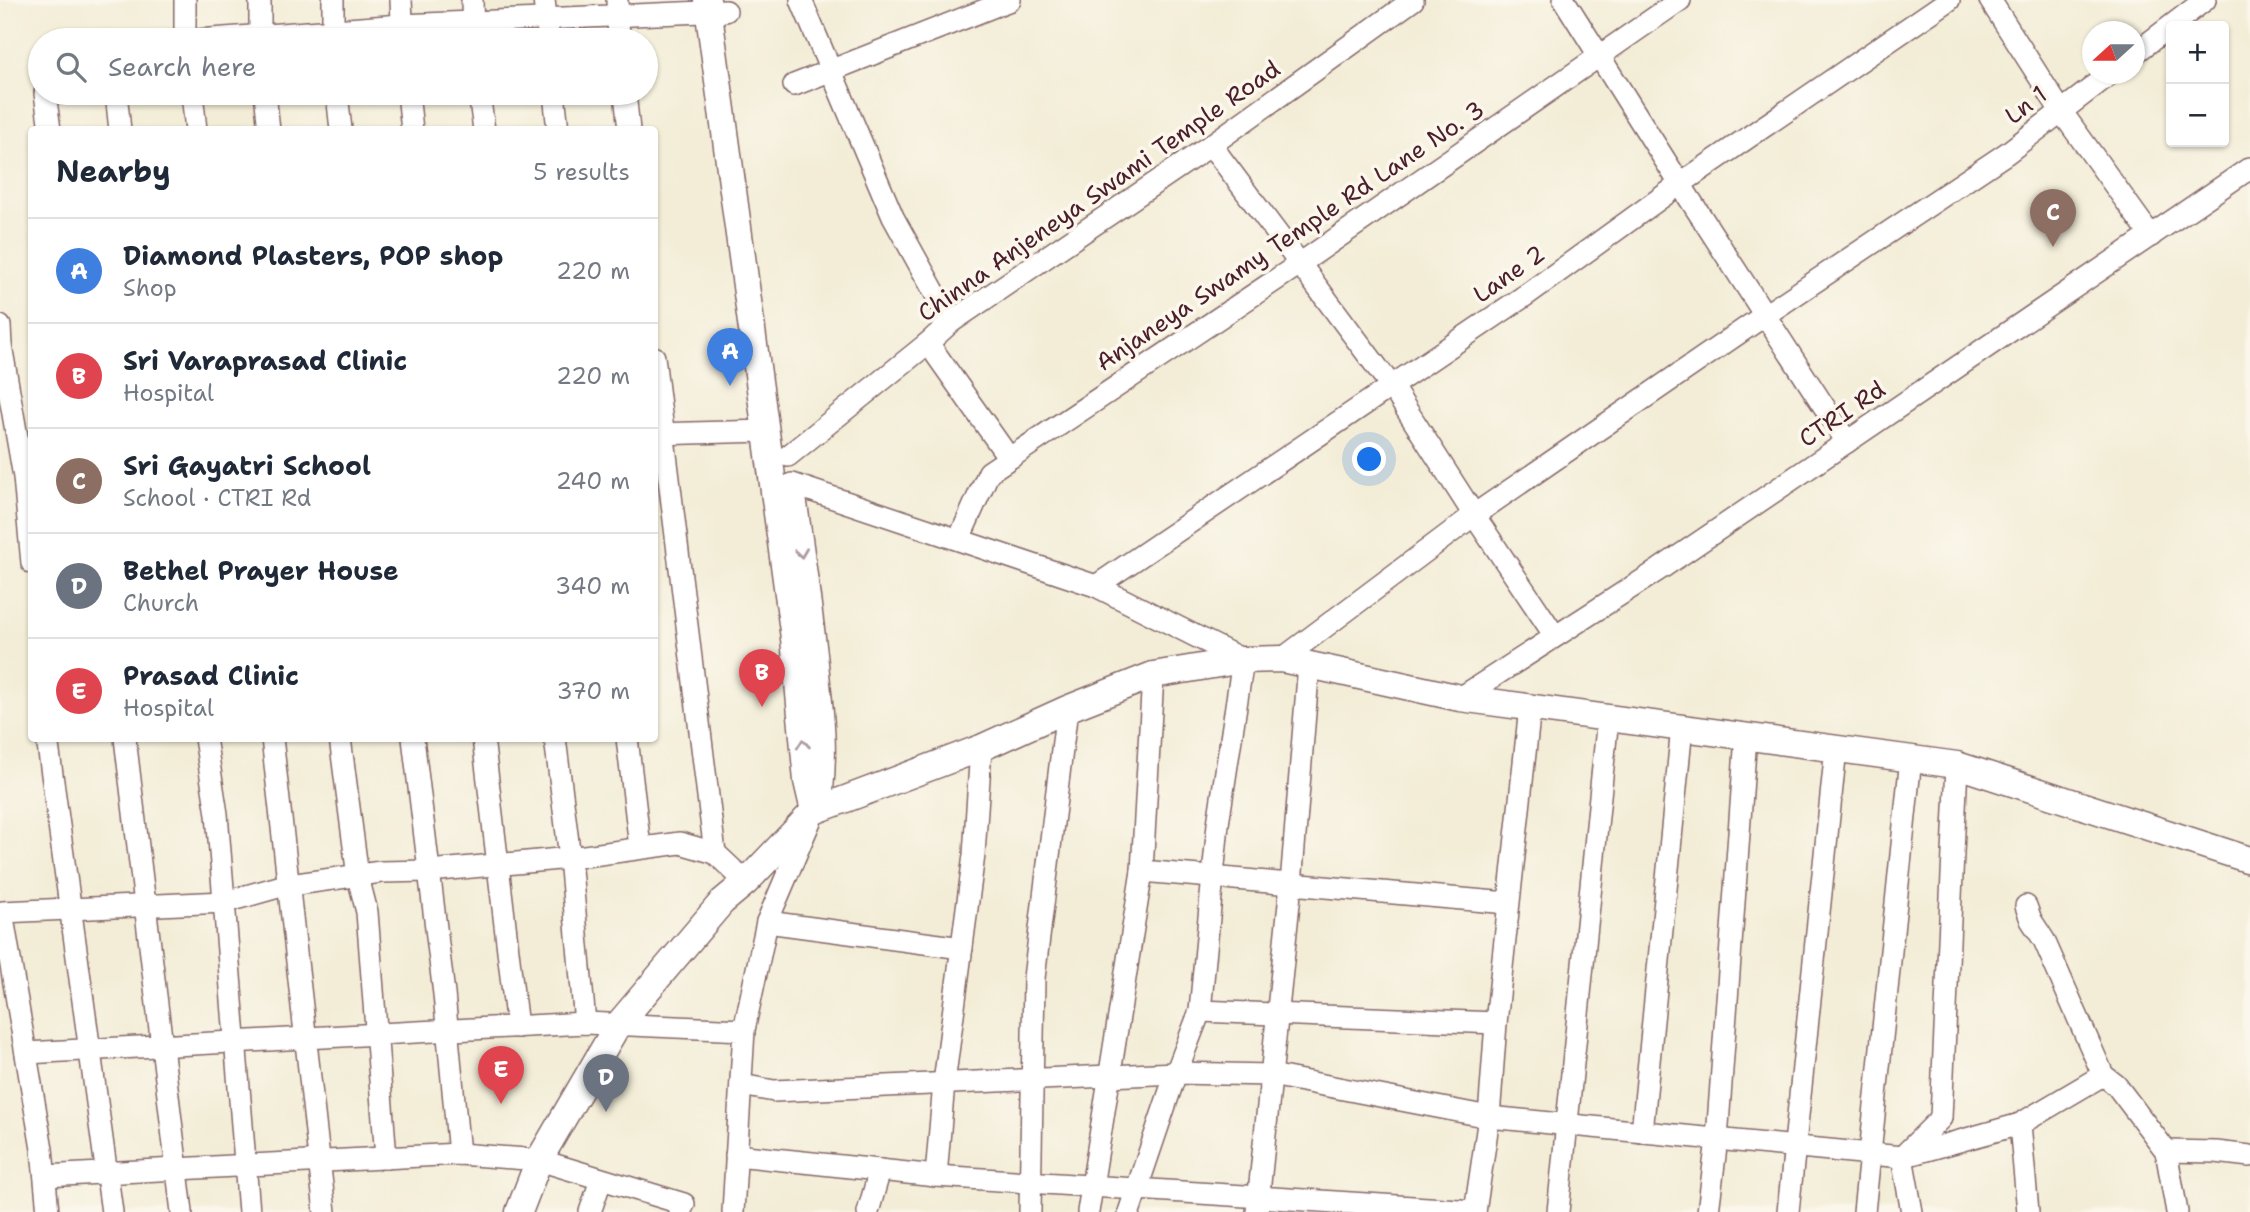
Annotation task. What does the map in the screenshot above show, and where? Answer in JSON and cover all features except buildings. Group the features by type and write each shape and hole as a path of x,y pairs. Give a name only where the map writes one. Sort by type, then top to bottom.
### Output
{"street":[{"path":"185,0 185,28"},
{"path":"260,0 260,28"},
{"path":"332,0 333,28"},
{"path":"401,0 402,28"},
{"path":"472,0 472,28"},
{"path":"801,0 893,218 951,322"},
{"path":"794,85 1010,0"},
{"name":"Chinna Anjeneya Swami Temple Road","path":"788,456 951,322 1211,145 1413,0"},
{"path":"1564,0 1847,442"},
{"name":"Anjaneya Swamy Temple Rd Lane No. 3","path":"959,539 989,472 1301,264 1680,0"},
{"name":"Lane 2","path":"1096,586 1529,293 1680,184 1949,0"},
{"path":"1990,0 2061,111 2151,236"},
{"path":"2145,46 2206,0"},
{"path":"497,28 616,8 716,5"},
{"path":"716,5 766,430 794,638 807,781 814,811"},
{"path":"716,5 792,484 814,649 823,760 820,791 814,811 767,922 744,1030 733,1212"},
{"path":"616,8 618,28"},
{"name":"Ln 1","path":"1282,659 1474,515 2007,153 2097,84"},
{"path":"47,105 49,126"},
{"path":"117,105 120,126"},
{"path":"193,105 196,126"},
{"path":"266,105 269,126"},
{"path":"339,105 341,126"},
{"path":"409,105 412,126"},
{"path":"481,105 483,126"},
{"path":"555,105 558,126"},
{"path":"626,105 629,126"},
{"path":"1211,145 1392,387 1555,636"},
{"name":"CTRI Rd","path":"1460,698 1660,569 2250,168"},
{"path":"0,326 28,477"},
{"path":"928,343 1009,458"},
{"path":"715,853 659,434 766,430"},
{"path":"792,484 1096,586 1243,660"},
{"path":"519,1212 540,1160 618,1026 722,902 746,882 814,811 981,748 1067,709 1153,675 1243,660 1282,659 1460,698 1957,765 2250,860"},
{"path":"1129,1212 1200,1011 1218,824 1243,660"},
{"path":"1258,1204 1291,884 1310,664"},
{"path":"1088,1212 1142,870 1153,675"},
{"path":"736,1156 936,1176 1137,1189 1258,1204 1475,1211 1489,1117 1508,903 1530,707"},
{"path":"1030,1212 1034,978 1067,709"},
{"path":"1558,1212 1608,717"},
{"path":"1643,1132 1682,727"},
{"path":"1708,1212 1717,1139 1746,736"},
{"path":"48,742 112,1212"},
{"path":"125,742 182,1212"},
{"path":"206,742 217,814 249,1212"},
{"path":"272,742 325,1212"},
{"path":"341,742 358,877 367,912 386,1158"},
{"path":"413,742 459,1154"},
{"path":"484,742 517,1027"},
{"path":"556,742 570,858 585,1023"},
{"path":"627,742 640,847"},
{"path":"936,1176 944,1083 974,855 981,748"},
{"path":"1788,1212 1836,748"},
{"path":"1864,1212 1911,758"},
{"path":"1902,1157 1941,1118 1957,765"},
{"path":"48,1212 26,1053 1,905 72,909 225,902 289,884 381,872 429,871 570,858 680,843 715,853 746,882"},
{"path":"1142,870 1508,903"},
{"path":"2026,906 2031,920 2044,940 2103,1075 2116,1085 2166,1151 2177,1212"},
{"path":"767,922 962,948"},
{"path":"1200,1011 1496,1023"},
{"path":"26,1053 585,1023 744,1030"},
{"path":"741,1085 774,1091 1176,1073 1271,1075 1489,1117 1902,1157 2020,1124 2103,1075"},
{"path":"2020,1124 2028,1212"},
{"path":"2166,1151 2250,1156"},
{"path":"44,1176 459,1154 540,1160 684,1204 680,1212"},
{"path":"1902,1157 1912,1212"},
{"path":"868,1212 880,1170"},
{"path":"590,1212 601,1180"}],"place":[{"name":"Sri Gayatri School","path":"2053,247"},
{"name":"Diamond Plasters, POP shop","path":"730,386"},
{"name":"Sri Varaprasad Clinic","path":"762,707"},
{"name":"Prasad Clinic","path":"501,1104"},
{"name":"Bethel Prayer House","path":"606,1112"}]}
